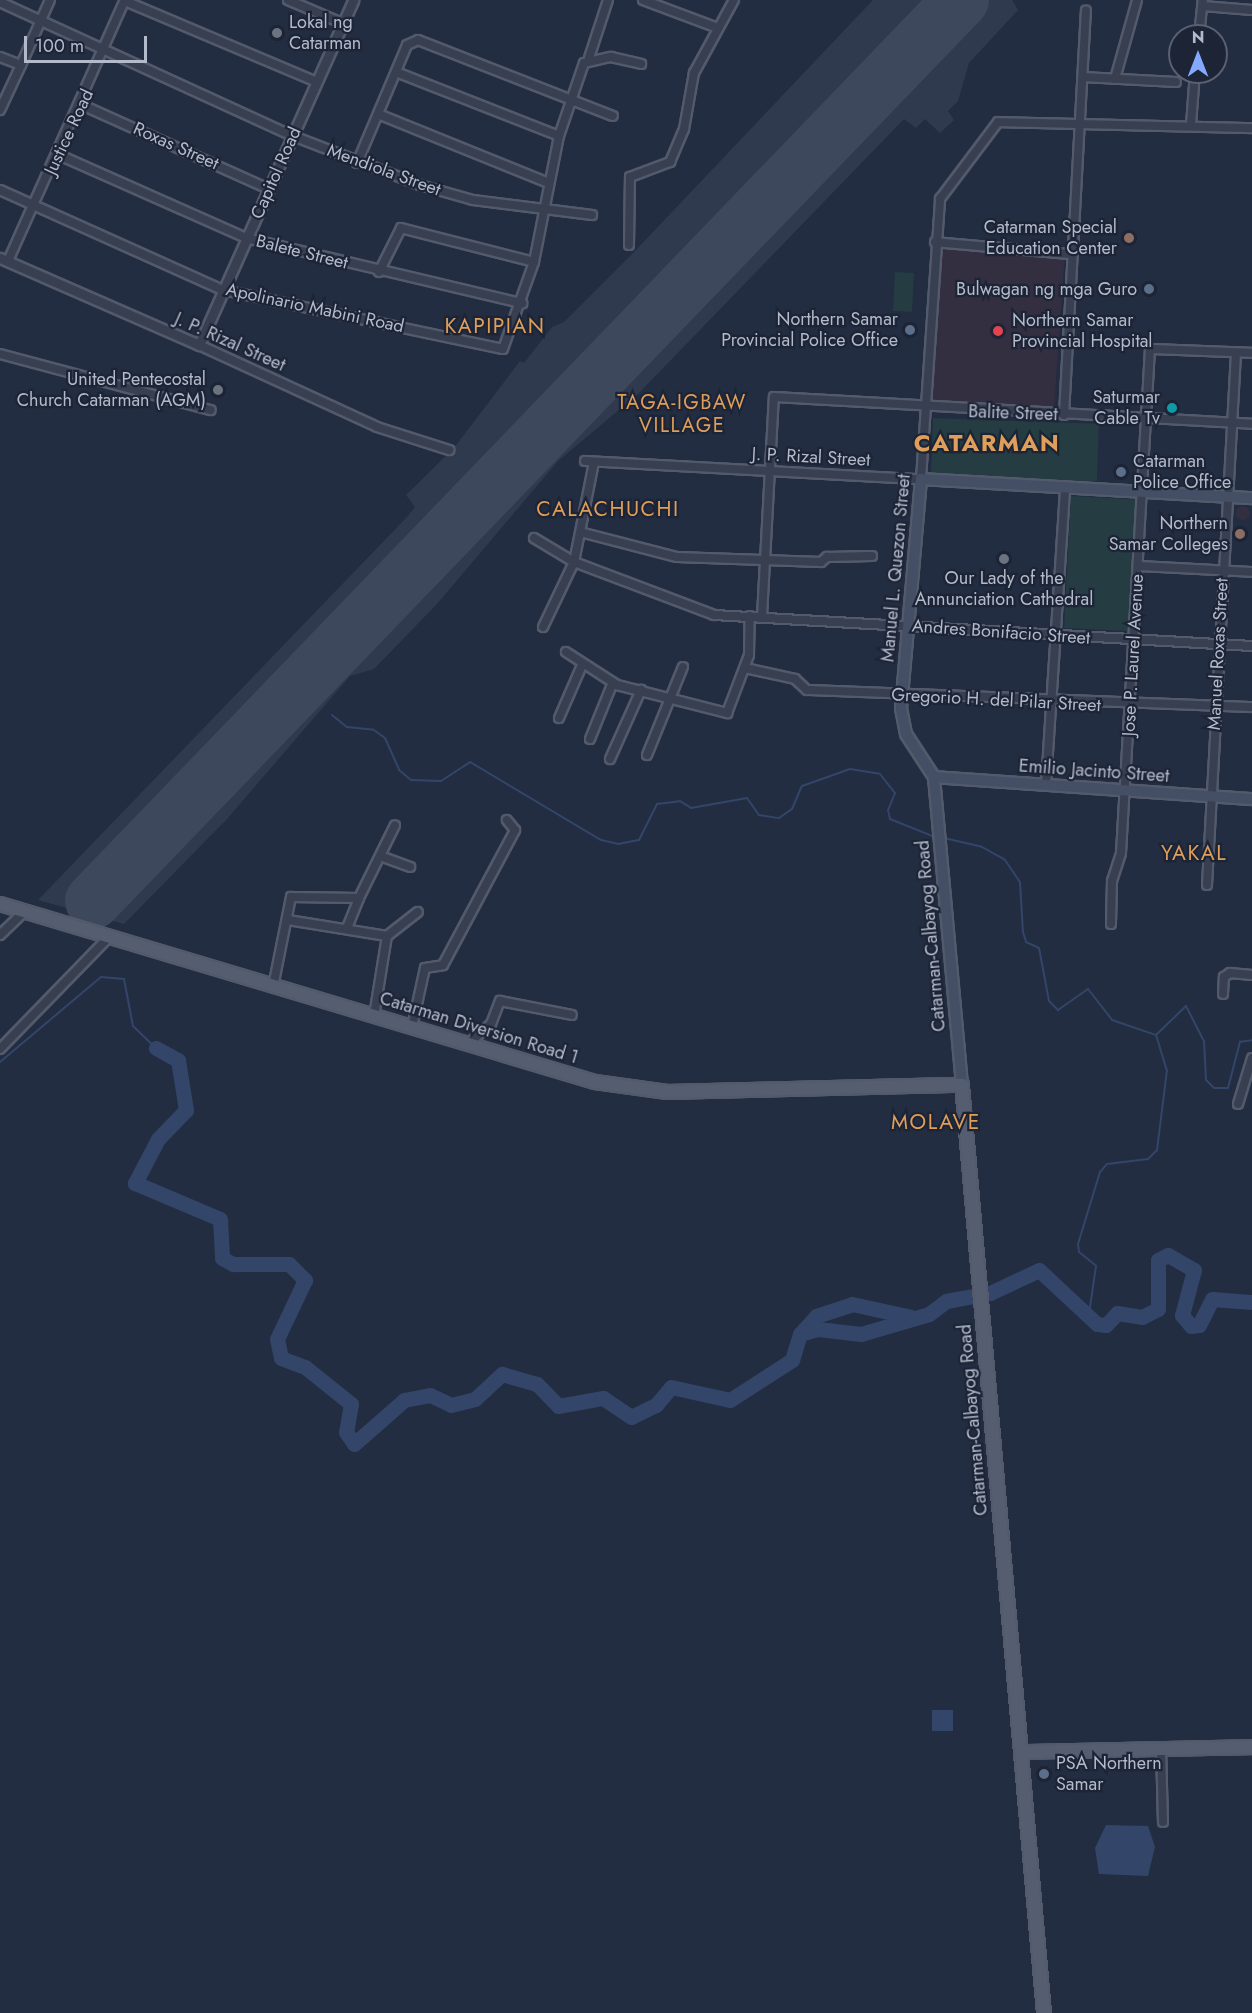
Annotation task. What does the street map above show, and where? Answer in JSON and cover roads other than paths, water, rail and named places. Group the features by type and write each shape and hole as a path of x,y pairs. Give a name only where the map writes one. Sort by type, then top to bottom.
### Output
{"main road":[{"name":"J. P. Rizal Street","path":"921,479 1252,498"},
{"name":"Manuel L. Quezon Street","path":"921,479 901,695 906,734 934,777 939,823"},
{"name":"Emilio Jacinto Street","path":"934,777 1252,799"},
{"name":"Catarman-Calbayog Road","path":"939,823 1044,2013"},
{"name":"Catarman Diversion Road 1","path":"0,904 595,1082 667,1092 963,1085"},
{"path":"1022,1752 1161,1747 1252,1747"}],"street":[{"path":"0,110 50,0"},
{"path":"125,0 317,82"},
{"name":"Justice Road","path":"4,259 59,155 125,0"},
{"path":"288,0 344,24"},
{"name":"Capitol Road","path":"199,345 353,0"},
{"name":"Apolinario Mabini Road","path":"0,190 223,290 503,349 522,303 534,262 549,183 570,101 589,58 608,0"},
{"path":"643,0 715,27"},
{"path":"629,245 630,177 670,162 684,129 694,74 715,27 734,0"},
{"path":"1115,78 1137,0"},
{"name":"Mendiola Street","path":"0,2 292,136 357,163 473,200 592,215"},
{"path":"1200,24 1203,3 1252,10"},
{"path":"1064,415 1070,254 1086,11"},
{"path":"357,163 407,45 418,40 613,116"},
{"path":"0,57 21,65"},
{"path":"589,58 641,64"},
{"path":"396,72 560,136"},
{"path":"1083,77 1168,81"},
{"path":"1191,125 1194,84"},
{"name":"Roxas Street","path":"82,105 269,189"},
{"path":"378,114 549,183"},
{"name":"Manuel L. Quezon Street","path":"921,479 935,242 944,187 1007,118 1078,124"},
{"path":"1078,124 1252,128"},
{"name":"Balete Street","path":"59,155 246,238 379,272 522,303"},
{"path":"379,272 401,228 534,262"},
{"path":"935,242 1070,254"},
{"name":"J. P. Rizal Street","path":"4,259 377,427 449,450"},
{"name":"Jose P. Laurel Avenue","path":"1111,924 1125,790 1150,349 1236,352"},
{"path":"1236,352 1252,353"},
{"name":"Manuel Roxas Street","path":"1207,885 1222,570 1236,352"},
{"path":"0,354 211,410"},
{"name":"Balite Street","path":"769,471 774,397 924,410 1252,424"},
{"name":"J. P. Rizal Street","path":"585,462 921,479"},
{"path":"543,627 574,562 584,533 594,462"},
{"path":"762,616 760,560 769,471"},
{"path":"1046,784 1065,487"},
{"path":"584,533 677,557 760,560 872,556"},
{"name":"Andres Bonifacio Street","path":"534,538 574,562 714,615 907,625 1056,637 1252,646"},
{"path":"1139,567 1252,572"},
{"path":"582,665 612,682 671,701 727,713 745,668 750,616"},
{"path":"559,718 583,659 566,652"},
{"path":"647,755 683,667"},
{"name":"Gregorio H. del Pilar Street","path":"745,668 795,679 807,690 1130,706 1252,707"},
{"path":"590,739 612,682"},
{"path":"610,759 641,690"},
{"path":"412,1027 425,968 443,965 515,830 507,820"},
{"path":"346,928 359,898 382,857 395,825"},
{"path":"382,857 410,867"},
{"path":"273,987 291,897 359,898"},
{"path":"0,935 24,912"},
{"path":"374,1016 387,936 418,912"},
{"path":"288,920 387,936"},
{"path":"0,1049 108,938"},
{"path":"1223,994 1224,977 1230,973 1252,975"},
{"path":"468,1044 491,1024 500,1001 572,1015"},
{"path":"1238,1104 1252,1058"},
{"path":"1161,1747 1163,1822"}],"water":[{"path":"932,1710 953,1710 953,1731 932,1731"},
{"path":"1106,1825 1148,1826 1155,1847 1148,1876 1099,1874 1095,1848"}],"waterway":[{"path":"1210,770 1212,713"},
{"path":"332,715 347,727 374,730 385,738 399,770 411,780 441,781 470,762 601,840 618,844 639,840 657,804 680,801 691,808 747,798 759,815 779,818 792,809 802,786 850,769 880,774 895,793 888,810 890,819 935,837"},
{"path":"944,838 982,847 1005,860 1020,882 1023,932 1026,942 1039,948 1049,1001 1058,1010 1088,989 1112,1020 1156,1035 1167,1070 1157,1150 1148,1159 1107,1164 1100,1172 1078,1244 1079,1252 1096,1266 1089,1314"},
{"path":"0,1062 101,977 124,979 133,1026 156,1048"},
{"path":"1156,1035 1186,1006 1204,1041 1206,1080 1214,1088 1228,1088 1240,1042 1252,1040"},
{"path":"156,1048 178,1060 186,1110 158,1139 135,1183 220,1219 222,1258 233,1264 289,1264 305,1280 277,1339 281,1358 305,1367 351,1404 346,1432 354,1444 404,1400 430,1395 451,1405 475,1399 502,1374 537,1384 558,1406 603,1398 631,1417 656,1405 671,1387 730,1400 792,1360 800,1334 816,1316 852,1304 911,1317"},
{"path":"800,1334 818,1329 861,1334 929,1314 946,1301 990,1293 1039,1270 1097,1324 1106,1325 1117,1313 1142,1317 1158,1309 1158,1260 1168,1255 1194,1270 1182,1315 1191,1326 1199,1325 1212,1299 1252,1302"}],"place":[{"name":"Lokal ng Catarman","path":"277,33"},
{"name":"Catarman Special Education Center","path":"1129,238"},
{"name":"Bulwagan ng mga Guro","path":"1149,289"},
{"name":"Northern Samar Provincial Police Office","path":"910,330"},
{"name":"Northern Samar Provincial Hospital","path":"998,331"},
{"name":"United Pentecostal Church Catarman (AGM)","path":"218,390"},
{"name":"Saturmar Cable Tv","path":"1172,408"},
{"name":"Catarman Police Office","path":"1121,472"},
{"name":"Northern Samar Colleges","path":"1240,534"},
{"name":"Our Lady of the Annunciation Cathedral","path":"1004,559"},
{"name":"PSA Northern Samar","path":"1044,1774"}],"district":[{"name":"KAPIPIAN","path":"495,326"},
{"name":"TAGA-IGBAW VILLAGE","path":"682,414"},
{"name":"CATARMAN","path":"987,443"},
{"name":"CALACHUCHI","path":"608,509"},
{"name":"YAKAL","path":"1194,853"},
{"name":"MOLAVE","path":"936,1122"}]}
